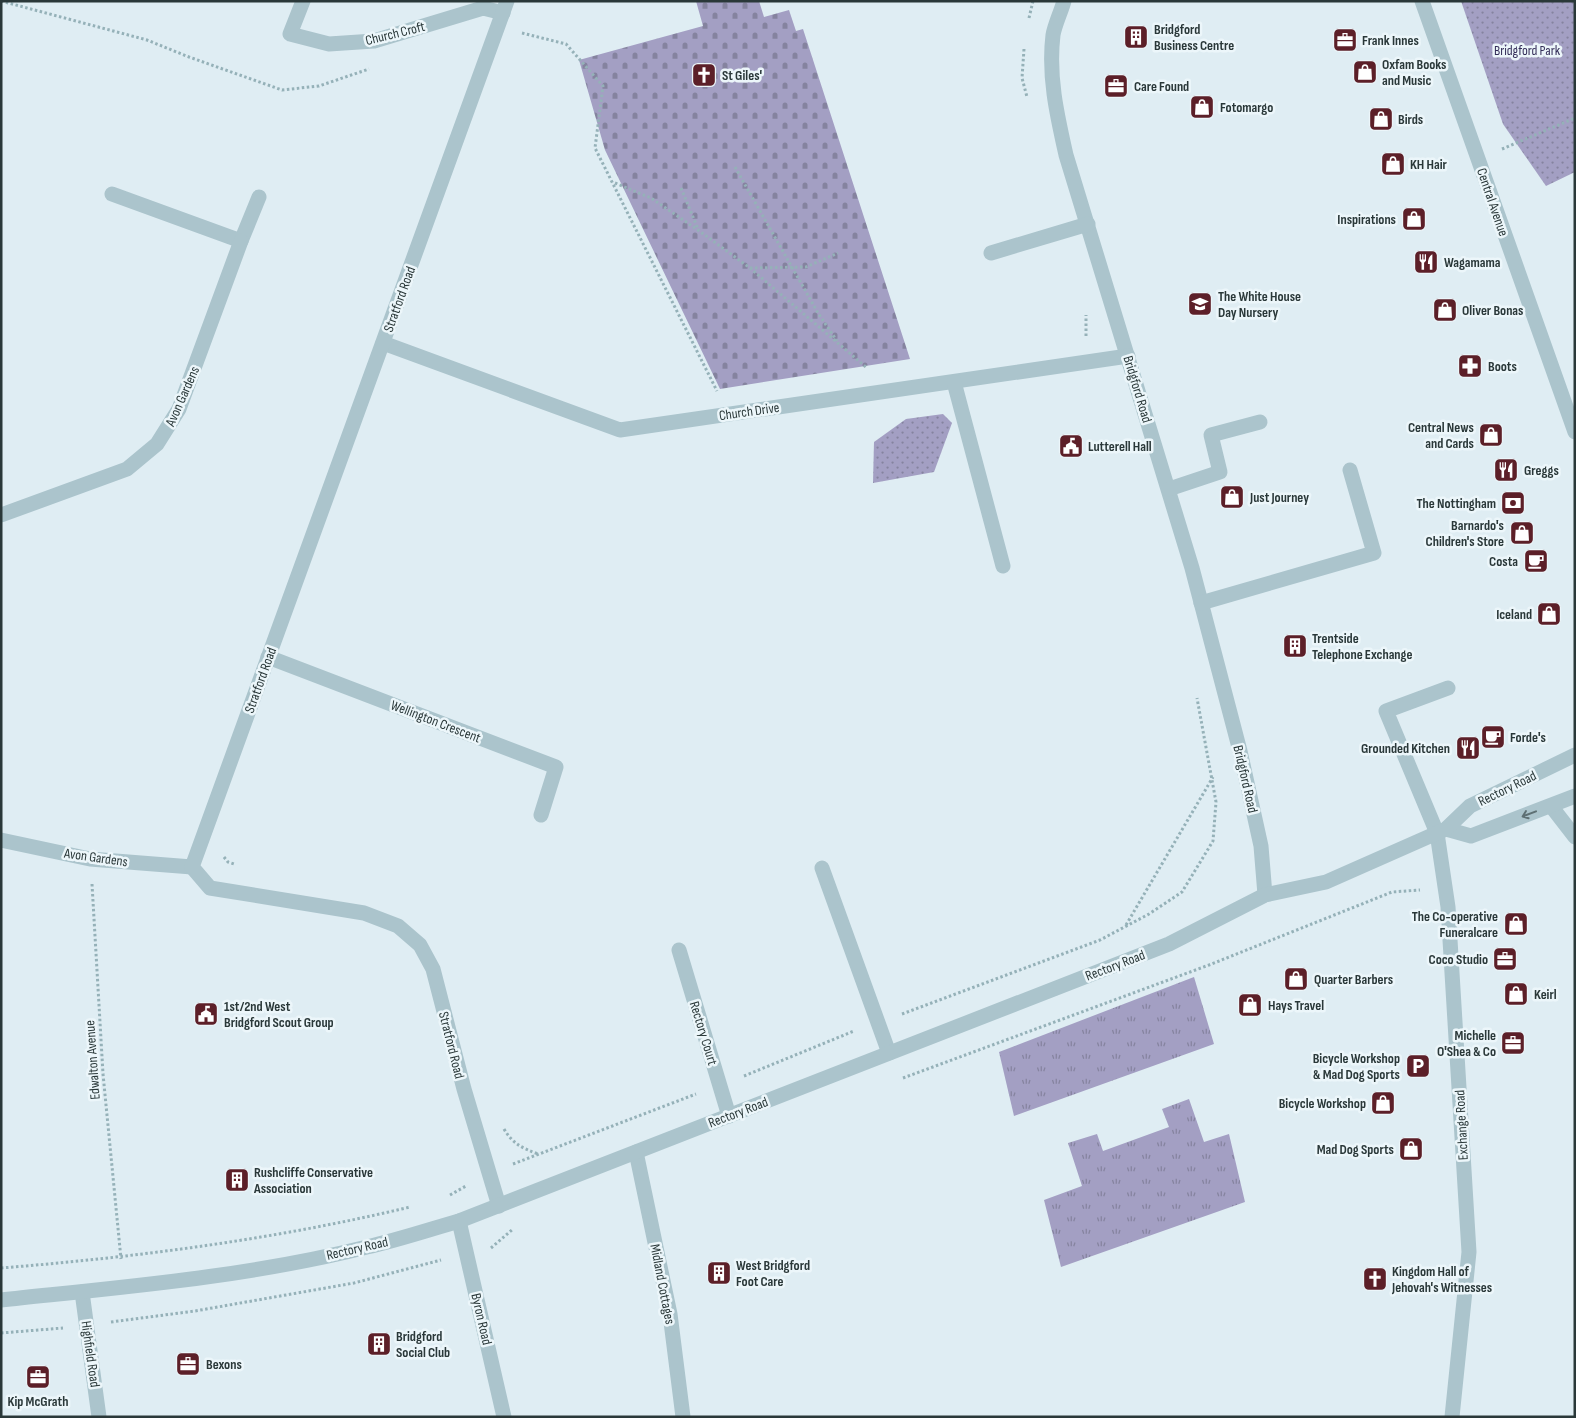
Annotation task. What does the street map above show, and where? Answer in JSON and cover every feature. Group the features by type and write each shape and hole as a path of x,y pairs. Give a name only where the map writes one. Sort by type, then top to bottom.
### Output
{"street":[{"name":"Church Croft","path":"303,1 290,34 329,44 374,41 483,8 505,7"},
{"name":"Bridgford Road","path":"1064,1 1053,33 1051,76 1064,146 1201,603 1240,751 1262,846 1265,895"},
{"name":"Central Avenue","path":"1422,1 1575,432"},
{"name":"Stratford Road","path":"499,1206 464,1089 433,969 420,946 398,926 364,913 210,888 192,867 505,7"},
{"path":"112,194 242,241"},
{"name":"Avon Gardens","path":"1,514 126,469 157,444 179,409 259,197"},
{"path":"991,253 1088,224"},
{"name":"Church Drive","path":"382,344 620,430 1128,356"},
{"path":"954,382 1003,566"},
{"path":"1168,489 1220,472 1211,436 1260,422"},
{"path":"1201,603 1374,553 1350,470"},
{"name":"Wellington Crescent","path":"268,657 556,767 541,815"},
{"name":"Exchange Road","path":"1448,688 1386,711 1442,831 1469,1252 1452,1417"},
{"name":"Rectory Road","path":"1,1300 82,1292 276,1266 366,1248 458,1221 1169,944 1265,895 1326,882 1442,831 1470,806 1575,755"},
{"path":"1442,831 1471,836 1575,796"},
{"path":"1551,806 1575,837"},
{"name":"Avon Gardens","path":"1,840 90,858 192,867"},
{"path":"822,868 889,1053"},
{"name":"Rectory Court","path":"679,950 729,1116"},
{"name":"Midland Cottages","path":"636,1152 670,1314 683,1417"},
{"name":"Byron Road","path":"458,1221 504,1417"},
{"name":"Highfield Road","path":"82,1292 99,1417"}],"path":[{"path":"1,1 147,40 282,90 319,86 373,67"},
{"path":"1027,26 1033,1"},
{"path":"495,33 514,31 566,44 603,86 595,148 615,183 719,394 709,394"},
{"path":"1024,44 1022,78 1030,107"},
{"path":"1499,151 1575,118"},
{"path":"735,167 818,313 840,344"},
{"path":"615,183 652,198 698,230 750,268 865,367 899,389"},
{"path":"681,188 698,230"},
{"path":"750,268 793,269 806,267 838,253"},
{"path":"1086,313 1086,336 1093,361"},
{"path":"1082,340 1086,336"},
{"path":"444,1198 489,1174 538,1154 720,1086 855,1031 1100,940 1182,892 1213,840 1216,802 1197,695"},
{"path":"1126,926 1213,777"},
{"path":"222,855 228,862 240,866"},
{"name":"Edwalton Avenue","path":"90,858 103,1074 121,1259"},
{"path":"502,1126 511,1141 520,1148 538,1154"},
{"path":"462,1189 463,1182"},
{"path":"1,1268 121,1259 266,1238 418,1205"}],"green space":[{"path":"696,1 759,1 764,17 789,10 796,31 803,29 910,359 720,389 605,150 579,60 703,26"},
{"name":"Bridgford Park","path":"1461,1 1575,1 1575,172 1546,186 1503,124"},
{"path":"943,414 952,423 934,472 873,483 874,442 906,419"},
{"path":"1194,977 1214,1044 1014,1116 999,1052"},
{"path":"1189,1099 1204,1142 1229,1134 1245,1202 1061,1267 1044,1200 1082,1186 1068,1143 1097,1134 1103,1151 1169,1127 1162,1109"}],"place":[{"name":"Bridgford Business Centre","path":"1136,37"},
{"name":"Frank Innes","path":"1345,40"},
{"name":"Oxfam Books and Music","path":"1365,72"},
{"name":"St Giles'","path":"704,75"},
{"name":"Care Found","path":"1116,86"},
{"name":"Fotomargo","path":"1202,107"},
{"name":"Birds","path":"1381,119"},
{"name":"KH Hair","path":"1393,164"},
{"name":"Inspirations","path":"1414,219"},
{"name":"Wagamama","path":"1426,262"},
{"name":"The White House Day Nursery","path":"1200,304"},
{"name":"Oliver Bonas","path":"1445,310"},
{"name":"Boots","path":"1470,366"},
{"name":"Central News and Cards","path":"1491,435"},
{"name":"Lutterell Hall","path":"1071,446"},
{"name":"Greggs","path":"1506,470"},
{"name":"Just Journey","path":"1232,497"},
{"name":"The Nottingham","path":"1513,503"},
{"name":"Barnardo's Children's Store","path":"1522,533"},
{"name":"Costa","path":"1536,561"},
{"name":"Iceland","path":"1549,614"},
{"name":"Trentside Telephone Exchange","path":"1295,646"},
{"name":"Forde's","path":"1493,737"},
{"name":"Grounded Kitchen","path":"1468,748"},
{"name":"The Co-operative Funeralcare","path":"1516,924"},
{"name":"Coco Studio","path":"1505,959"},
{"name":"Quarter Barbers","path":"1296,979"},
{"name":"Keirl","path":"1516,994"},
{"name":"Hays Travel","path":"1250,1005"},
{"name":"1st/2nd West Bridgford Scout Group","path":"206,1014"},
{"name":"Michelle O'Shea & Co","path":"1513,1043"},
{"name":"Bicycle Workshop & Mad Dog Sports","path":"1418,1066"},
{"name":"Bicycle Workshop","path":"1383,1103"},
{"name":"Mad Dog Sports","path":"1411,1149"},
{"name":"Rushcliffe Conservative Association","path":"237,1180"},
{"name":"West Bridgford Foot Care","path":"719,1273"},
{"name":"Kingdom Hall of Jehovah's Witnesses","path":"1375,1279"},
{"name":"Bridgford Social Club","path":"379,1344"},
{"name":"Bexons","path":"188,1364"},
{"name":"Kip McGrath","path":"38,1377"}]}
